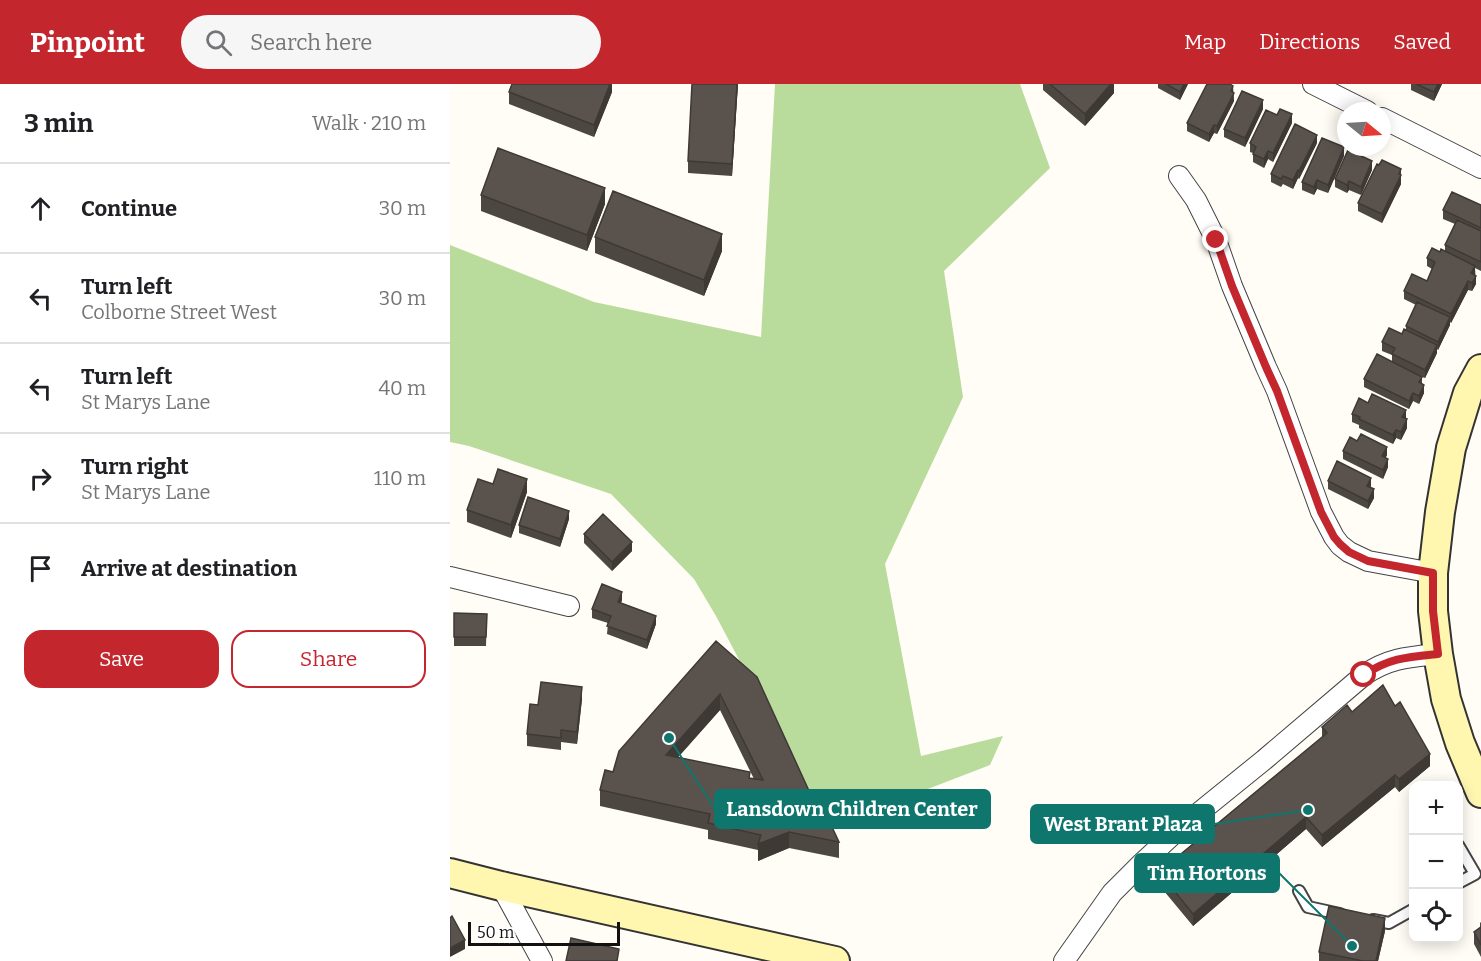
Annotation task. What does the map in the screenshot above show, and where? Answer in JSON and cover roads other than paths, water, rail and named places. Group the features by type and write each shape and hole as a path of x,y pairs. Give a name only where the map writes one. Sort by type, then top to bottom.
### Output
{"main road":[{"path":"1481,369 1468,393 1451,448 1433,573 1433,611 1446,699 1460,743 1481,793"},
{"path":"450,873 835,961"}],"street":[{"path":"1313,84 1349,102"},
{"path":"1391,123 1481,168"},
{"path":"1179,176 1196,200 1216,240 1232,286 1277,391 1321,512 1334,537 1349,552 1368,561 1433,573"},
{"path":"450,577 569,606"},
{"path":"1064,961 1112,893 1142,863 1180,828 1364,675 1376,666 1397,659 1438,654"},
{"path":"501,886 542,961"}],"lane":[{"path":"1463,854 1475,874 1463,880"},
{"path":"1299,891 1308,907 1354,916"},
{"path":"1366,919 1389,923 1409,911"}],"place":[{"name":"Lansdown Children Center","path":"669,738"},
{"name":"West Brant Plaza","path":"1308,810"},
{"name":"Tim Hortons","path":"1352,946"}]}
